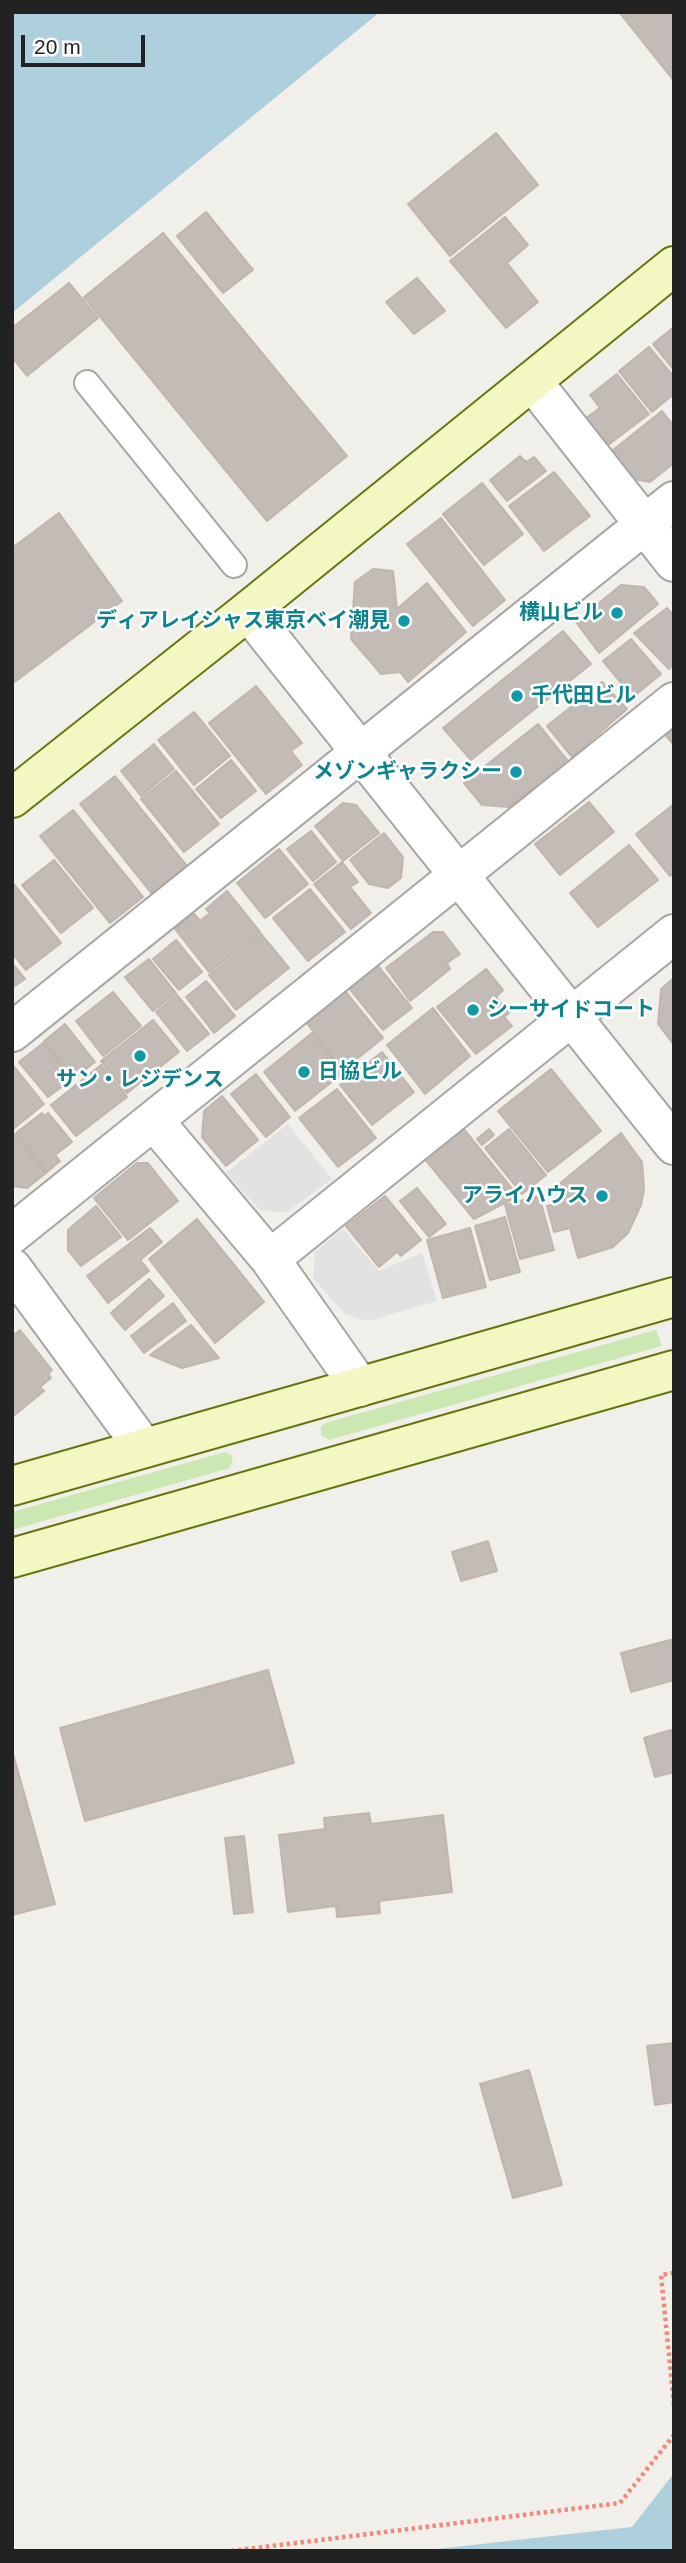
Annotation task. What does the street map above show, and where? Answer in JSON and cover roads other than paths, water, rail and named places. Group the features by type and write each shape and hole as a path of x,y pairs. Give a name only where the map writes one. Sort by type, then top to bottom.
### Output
{"street":[{"path":"12,798 674,266"},
{"path":"532,381 674,562"},
{"path":"12,1032 674,500"},
{"path":"248,611 674,1145"},
{"path":"12,1234 674,702"},
{"path":"270,1259 674,934"},
{"path":"154,1121 270,1259 360,1387"},
{"path":"12,1268 144,1448"},
{"path":"12,1486 674,1297"},
{"path":"12,1558 674,1370"}],"lane":[{"path":"87,383 234,565"}],"water":[{"path":"12,12 380,12 12,313"},
{"path":"674,2473 674,2551 419,2551 632,2527"}],"place":[{"name":"横山ビル","path":"617,613"},
{"name":"ディアレイシャス東京ベイ潮見","path":"404,621"},
{"name":"千代田ビル","path":"517,696"},
{"name":"メゾンギャラクシー","path":"516,772"},
{"name":"シーサイドコート","path":"473,1010"},
{"name":"サン・レジデンス","path":"140,1056"},
{"name":"日協ビル","path":"304,1072"},
{"name":"アライハウス","path":"602,1196"}]}
